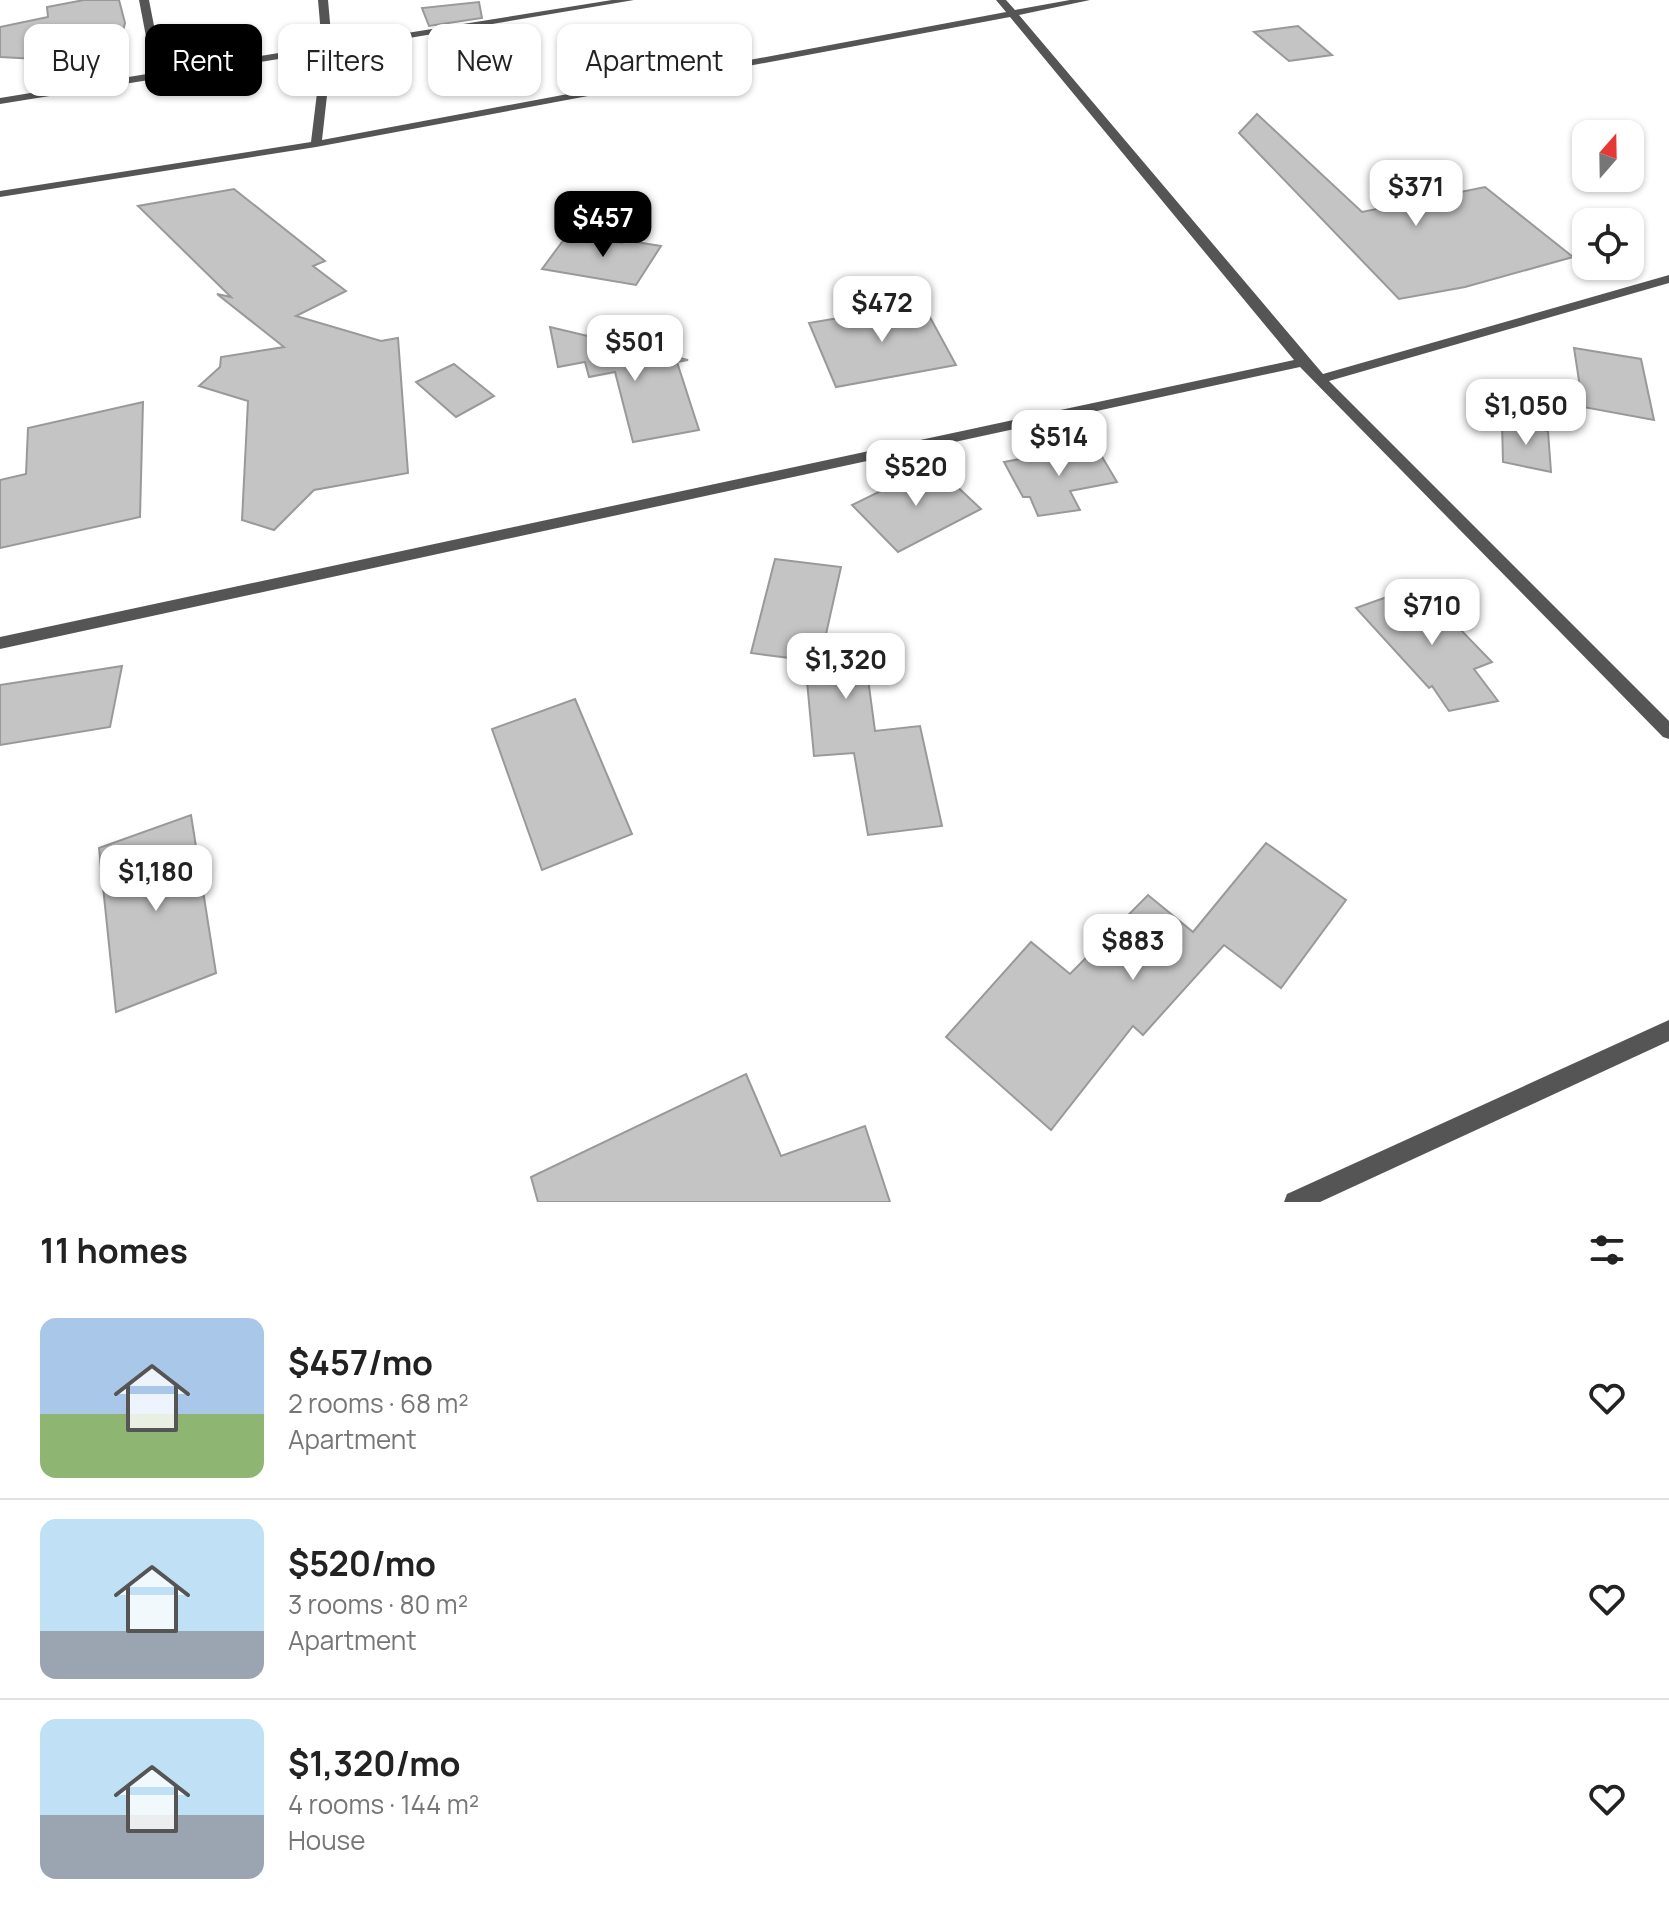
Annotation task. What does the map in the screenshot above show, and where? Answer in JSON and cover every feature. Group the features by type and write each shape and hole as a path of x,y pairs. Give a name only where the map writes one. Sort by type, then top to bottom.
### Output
{"street":[{"path":"144,0 149,24"},
{"path":"323,0 325,24"},
{"path":"412,34 629,0"},
{"path":"1001,0 1303,362 1669,732"},
{"path":"0,194 316,144 1085,0"},
{"path":"0,101 145,78"},
{"path":"316,144 322,96"},
{"path":"1320,379 1669,279"},
{"path":"0,643 1303,362"},
{"path":"1295,1202 1669,1030"}],"building":[{"path":"84,0 119,0 125,23 24,24 24,58 0,57 0,27 48,17 47,7"},
{"path":"479,2 482,18 428,24 422,8"},
{"path":"1298,26 1332,55 1289,61 1254,32"},
{"path":"1257,114 1362,212 1485,187 1572,257 1465,287 1399,299 1239,133"},
{"path":"234,189 325,261 313,266 346,291 296,316 381,341 398,338 408,473 314,490 274,530 242,520 248,401 199,386 220,367 221,357 284,347 217,294 231,297 138,206"},
{"path":"568,234 661,246 636,285 542,269"},
{"path":"919,297 956,365 836,387 809,323 886,310 883,303"},
{"path":"550,327 688,360 677,362 699,430 633,442 615,372 589,377 585,362 558,367"},
{"path":"1574,348 1641,359 1654,420 1583,407"},
{"path":"454,364 494,396 456,417 416,382"},
{"path":"143,402 140,517 0,548 0,480 26,474 28,428"},
{"path":"1502,422 1548,431 1551,472 1503,462"},
{"path":"1095,445 1117,482 1070,491 1080,510 1038,516 1030,497 1023,497 1004,462"},
{"path":"934,465 981,509 898,552 852,505"},
{"path":"775,559 841,567 822,652 864,649 875,731 920,726 942,826 868,835 854,753 814,756 805,660 751,653"},
{"path":"1418,586 1492,662 1474,669 1498,701 1449,711 1432,686 1429,688 1356,608"},
{"path":"122,666 110,727 0,745 0,685"},
{"path":"575,699 632,834 542,870 492,729"},
{"path":"191,815 216,973 116,1012 99,848"},
{"path":"1266,843 1346,900 1281,988 1224,945 1143,1035 1133,1026 1051,1130 946,1037 1031,942 1070,974 1148,895 1193,932"},
{"path":"746,1074 781,1156 865,1126 890,1202 538,1202 531,1177"}]}
